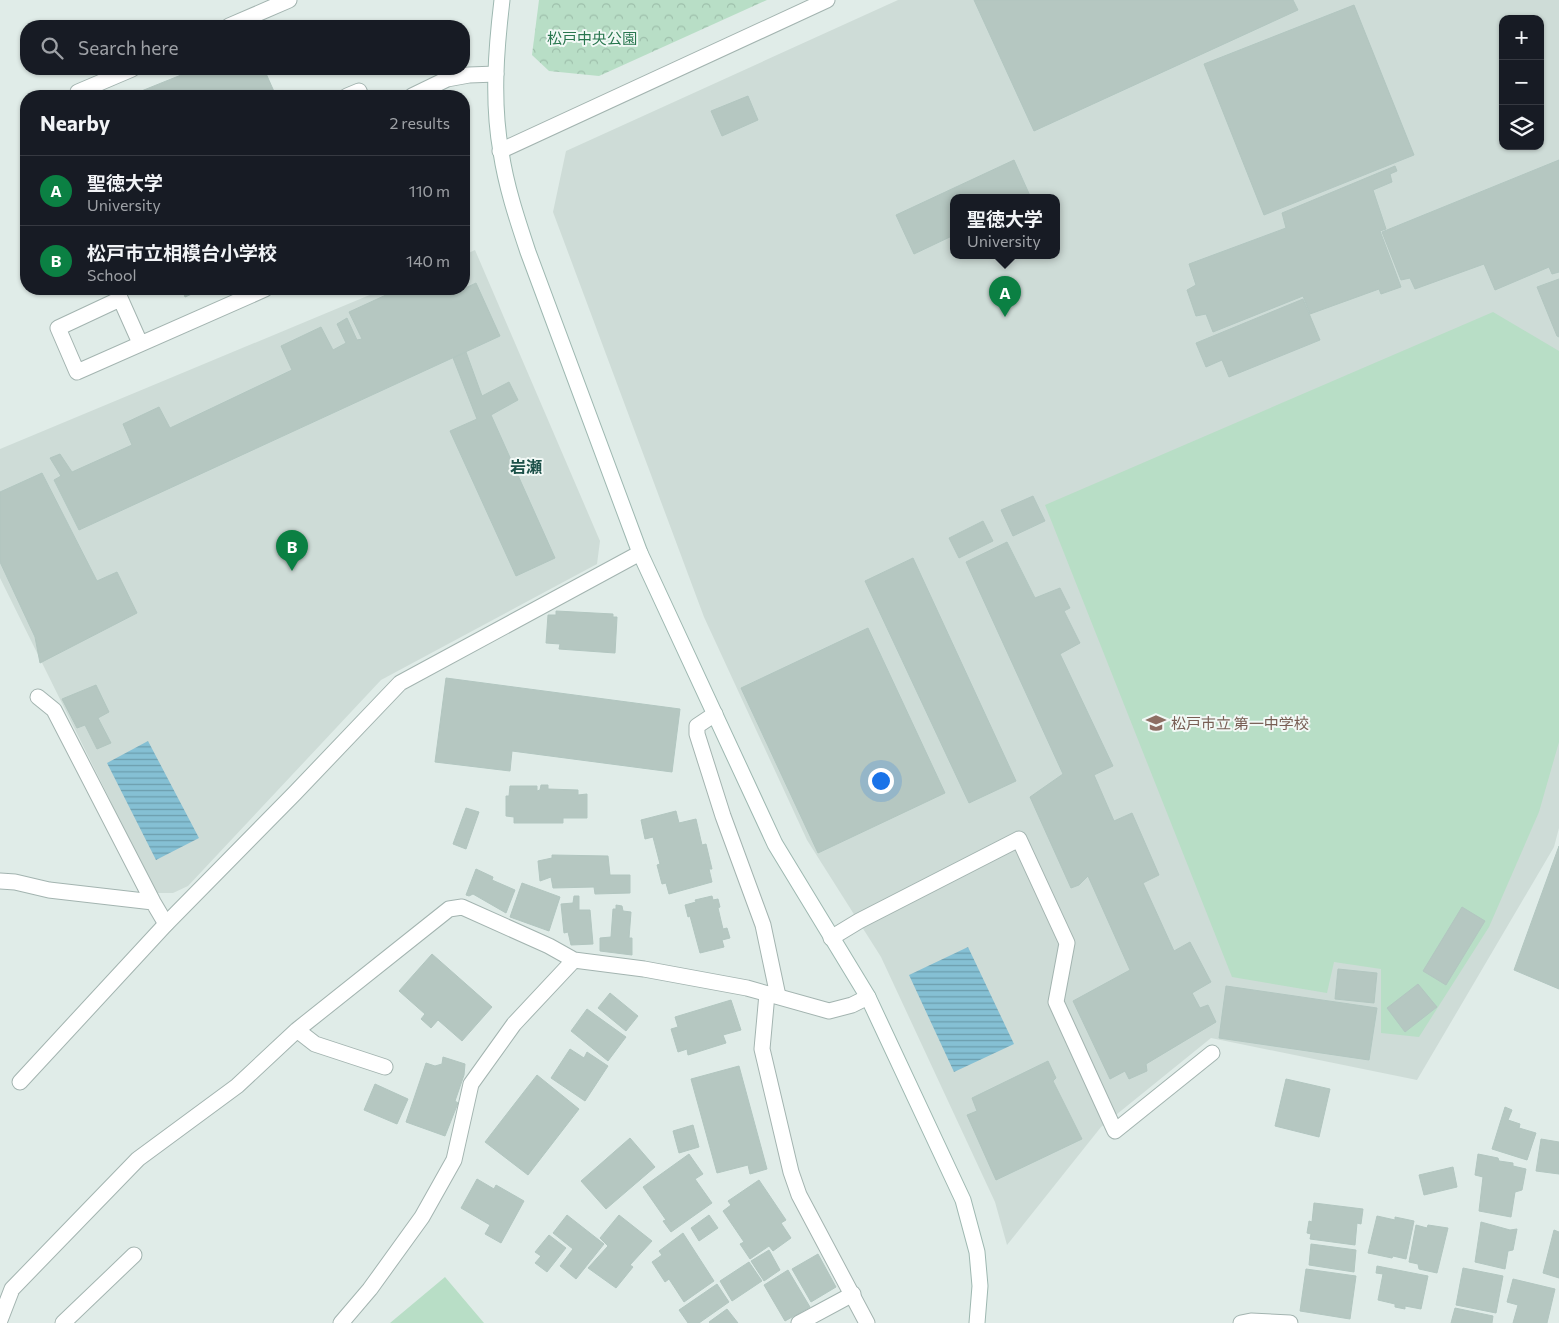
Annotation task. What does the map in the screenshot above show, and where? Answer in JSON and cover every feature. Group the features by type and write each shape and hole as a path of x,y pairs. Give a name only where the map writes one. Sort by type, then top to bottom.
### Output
{"street":[{"path":"243,20 289,0"},
{"path":"502,0 497,39 496,74 500,151 516,217 528,252 640,553 775,844 868,997 963,1200 977,1252 980,1286 977,1323"},
{"path":"500,151 827,0"},
{"path":"424,90 447,79 496,74"},
{"path":"83,90 118,75"},
{"path":"116,295 58,328 77,372 251,295"},
{"path":"118,295 140,343"},
{"path":"20,1082 166,924 400,683 640,553"},
{"path":"38,697 54,710 166,924"},
{"path":"714,714 696,726 696,734 723,816 763,925 773,995 762,1049 791,1172 799,1195 867,1323"},
{"path":"831,938 859,921 1019,839 1067,943 1056,1002 1114,1131 1212,1054"},
{"path":"0,881 15,882 49,890 153,902"},
{"path":"0,1320 12,1289 138,1159 237,1086 297,1030 448,909 462,907 549,946 574,960 644,969 747,988 829,1011 852,1005 868,997"},
{"path":"341,1323 370,1289 422,1217 454,1160 471,1084 514,1024 574,960"},
{"path":"297,1030 315,1044 385,1068"},
{"path":"63,1323 134,1255"},
{"path":"799,1323 853,1294"},
{"path":"1241,1323 1251,1321 1290,1323"}],"shaded area":[{"path":"898,0 1559,0 1559,828 1554,847 1417,1080 1211,1038 1101,1127 1007,1245 995,1202 881,957 807,840 704,617 553,212 566,151"},
{"path":"475,250 600,541 597,564 381,680 188,886 173,893 156,893 0,578 0,449 370,295 470,295 470,252"}],"green space":[{"name":"松戸中央公園","path":"539,0 767,0 599,76 549,71 532,55"},
{"path":"1493,312 1559,351 1559,742 1539,812 1489,927 1419,1037 1381,1033 1381,969 1334,962 1327,993 1232,977 1045,505"},
{"path":"445,1277 484,1323 390,1323"}],"water":[{"path":"148,741 199,838 156,860 107,763"},
{"path":"968,947 1014,1044 954,1072 909,975"}],"building":[{"path":"974,0 1293,0 1298,10 1034,131"},
{"path":"1354,5 1414,155 1264,215 1204,64"},
{"path":"181,75 267,75 273,90 144,90"},
{"path":"748,96 758,120 722,136 711,111"},
{"path":"1014,160 1029,194 950,194 950,237 914,254 896,215"},
{"path":"1559,160 1559,272 1552,274 1549,267 1495,290 1484,264 1415,289 1410,278 1401,280 1382,232"},
{"path":"1395,166 1397,171 1390,174 1392,182 1373,190 1386,229 1380,231 1401,287 1381,294 1379,289 1310,314 1303,296 1213,332 1206,314 1196,316 1187,290 1196,285 1189,264 1286,228 1282,213"},
{"path":"1559,279 1559,337 1537,287"},
{"path":"476,283 500,336 79,530 54,480 61,476 50,458 60,454 72,472 132,445 123,424 159,407 170,428 292,370 281,346 321,327 333,350 346,343 337,324 347,318 357,340 362,339 349,312 386,295 470,295 470,286"},
{"path":"1303,299 1320,340 1229,377 1222,360 1206,367 1196,343"},
{"path":"466,352 482,396 509,382 518,400 491,415 555,558 516,576 450,431 477,419 453,358"},
{"path":"42,473 97,581 117,572 137,613 40,663 35,637 0,562 0,492"},
{"path":"1033,496 1045,521 1013,536 1001,510"},
{"path":"983,521 993,541 959,558 949,538"},
{"path":"1007,542 1035,598 1060,588 1070,608 1064,611 1080,643 1060,654 1113,766 1094,775 1114,821 1132,813 1159,875 1143,883 1174,951 1190,942 1211,982 1192,993 1200,1008 1208,1005 1216,1022 1146,1064 1147,1071 1129,1079 1125,1071 1110,1079 1073,1001 1130,970 1088,876 1079,885 1071,888 1030,797 1063,774 966,562"},
{"path":"913,558 1016,781 969,803 865,581"},
{"path":"556,611 613,614 613,617 617,617 615,653 559,649 560,644 546,643 548,615 556,615"},
{"path":"868,628 945,793 818,853 741,688"},
{"path":"446,678 680,709 672,772 512,751 510,771 435,762"},
{"path":"96,685 109,712 98,718 111,743 97,749 85,725 77,728 62,699"},
{"path":"541,785 548,785 548,789 578,790 578,795 587,794 587,818 563,818 563,823 514,823 514,817 506,816 506,796 509,796 510,786 537,786 537,791 540,790"},
{"path":"466,808 479,812 466,849 453,844"},
{"path":"676,811 679,823 696,819 702,845 706,844 712,869 709,869 712,882 669,894 666,883 662,884 657,865 660,864 653,837 645,839 641,820"},
{"path":"1559,846 1559,989 1514,970"},
{"path":"552,855 608,856 610,875 630,875 630,893 595,894 594,887 553,888 551,877 540,881 538,861 552,858"},
{"path":"476,869 493,877 492,880 515,890 506,913 473,894 466,895"},
{"path":"522,883 560,897 549,931 510,917"},
{"path":"574,896 579,896 579,910 590,910 593,944 571,945 568,932 564,933 561,904 573,903"},
{"path":"712,896 713,900 718,899 723,929 727,928 730,938 722,940 724,947 700,953 685,905 696,902 695,900"},
{"path":"616,905 622,906 623,911 631,912 629,938 632,938 632,955 600,951 600,938 611,937 613,909 616,909"},
{"path":"1462,907 1485,921 1446,985 1423,971"},
{"path":"432,954 492,1007 462,1041 438,1020 431,1028 421,1019 425,1014 399,991"},
{"path":"1338,969 1377,973 1374,1003 1335,999"},
{"path":"1418,984 1437,1007 1405,1032 1387,1008"},
{"path":"1226,986 1377,1008 1369,1060 1219,1038"},
{"path":"610,993 638,1016 626,1031 598,1008"},
{"path":"731,1000 741,1030 723,1035 726,1043 688,1055 687,1049 678,1052 671,1029 678,1027 675,1017"},
{"path":"587,1009 626,1037 608,1061 571,1031"},
{"path":"570,1049 584,1058 587,1052 608,1066 585,1101 551,1078"},
{"path":"443,1057 465,1064 464,1075 455,1101 458,1103 445,1136 406,1122 426,1063 435,1066 442,1064"},
{"path":"1048,1061 1056,1078 1053,1081 1082,1139 996,1180 967,1115 977,1111 972,1098"},
{"path":"739,1066 767,1169 750,1174 748,1165 717,1173 691,1079"},
{"path":"537,1075 579,1109 528,1175 485,1142"},
{"path":"1286,1079 1330,1089 1319,1137 1275,1126"},
{"path":"375,1084 408,1099 397,1124 364,1110"},
{"path":"1505,1107 1512,1110 1508,1120 1520,1124 1519,1128 1536,1133 1527,1160 1492,1149"},
{"path":"693,1125 699,1147 679,1153 673,1131"},
{"path":"630,1138 655,1167 606,1209 581,1181"},
{"path":"1541,1139 1559,1142 1559,1174 1536,1171"},
{"path":"689,1154 703,1174 695,1179 712,1203 671,1232 663,1221 666,1220 643,1187"},
{"path":"1478,1154 1498,1158 1499,1161 1513,1163 1513,1166 1526,1169 1522,1190 1515,1192 1511,1217 1479,1211 1483,1177 1475,1175"},
{"path":"1453,1167 1457,1187 1424,1195 1419,1175"},
{"path":"477,1179 494,1189 496,1185 524,1201 501,1243 485,1234 490,1225 461,1208"},
{"path":"759,1180 786,1220 781,1223 791,1238 773,1251 769,1246 750,1259 740,1244 744,1242 723,1211 731,1205 728,1201"},
{"path":"1314,1203 1363,1209 1361,1224 1357,1223 1355,1245 1310,1239 1311,1234 1307,1233 1309,1221 1312,1222"},
{"path":"567,1215 604,1244 576,1279 560,1266 573,1249 553,1233"},
{"path":"619,1215 652,1241 630,1265 633,1267 616,1288 588,1268 608,1246 600,1238"},
{"path":"709,1215 718,1228 699,1241 691,1228"},
{"path":"1377,1216 1395,1220 1395,1217 1414,1221 1406,1259 1368,1253"},
{"path":"1481,1222 1510,1230 1517,1229 1513,1250 1508,1251 1505,1269 1475,1262"},
{"path":"1416,1225 1427,1228 1428,1225 1448,1228 1437,1273 1419,1269 1418,1264 1409,1262"},
{"path":"1554,1230 1559,1232 1559,1278 1543,1273"},
{"path":"683,1233 714,1281 684,1302 669,1279 665,1282 652,1262 662,1255 659,1251"},
{"path":"549,1235 566,1248 547,1272 535,1263 541,1256 535,1252"},
{"path":"1311,1244 1356,1250 1354,1272 1309,1265"},
{"path":"769,1250 780,1270 764,1281 751,1261"},
{"path":"818,1254 836,1287 811,1302 792,1269"},
{"path":"749,1262 762,1281 732,1301 720,1281"},
{"path":"1377,1266 1428,1276 1421,1309 1405,1306 1405,1309 1395,1307 1395,1304 1378,1300 1383,1274 1376,1273"},
{"path":"1463,1268 1503,1276 1496,1313 1456,1305"},
{"path":"1306,1269 1356,1276 1350,1319 1300,1311"},
{"path":"788,1270 810,1307 785,1321 764,1285"},
{"path":"1513,1279 1555,1289 1547,1323 1513,1323 1518,1305 1507,1302"},
{"path":"717,1284 729,1302 699,1323 688,1323 679,1310"},
{"path":"1455,1308 1493,1316 1492,1323 1451,1323"},
{"path":"727,1309 738,1323 709,1322"}],"place":[{"name":"聖徳大学","path":"1005,317"},
{"name":"松戸市立相模台小学校","path":"292,571"},
{"name":"松戸市立 第一中学校","path":"1156,723"}],"district":[{"name":"岩瀬","path":"526,466"}]}
